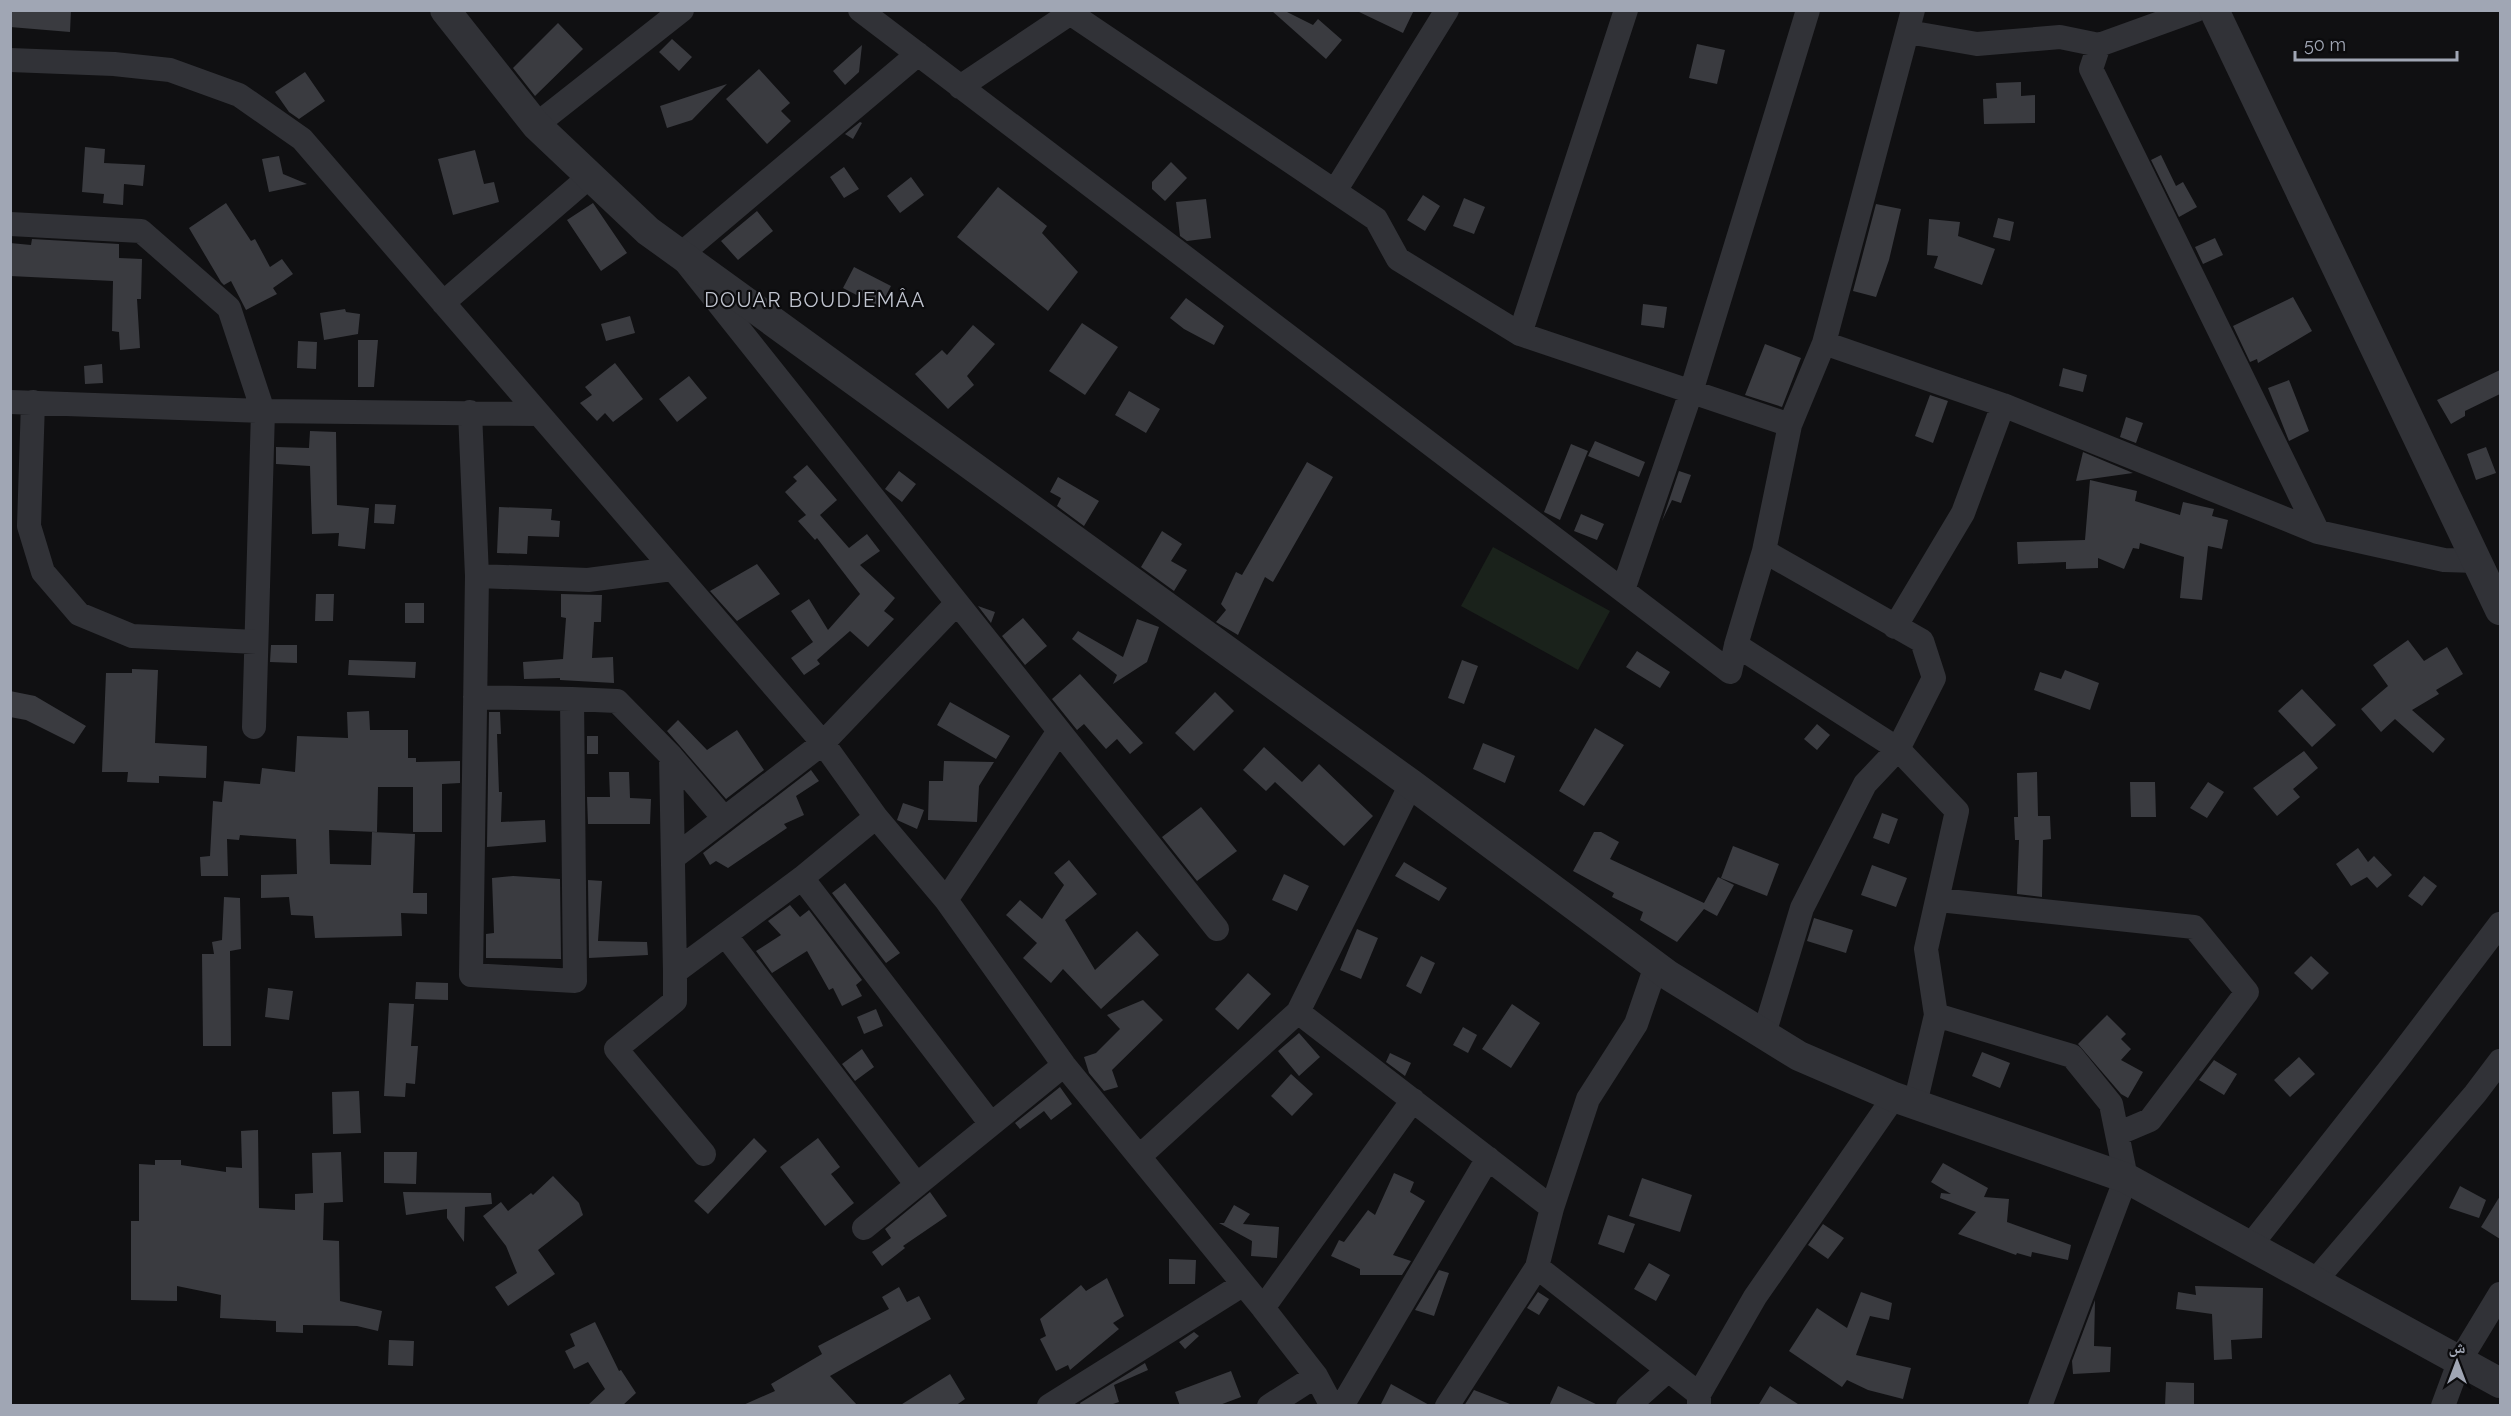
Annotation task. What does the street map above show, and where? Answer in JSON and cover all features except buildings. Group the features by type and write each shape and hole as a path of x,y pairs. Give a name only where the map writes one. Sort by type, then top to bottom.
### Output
{"street":[{"path":"445,10 536,125 648,231 1411,784 1656,966 1799,1056 1904,1101 2126,1178 2500,1383"},
{"path":"536,125 682,10"},
{"path":"860,10 1730,672 1764,551 1790,425 1824,343 1910,21 1977,44 2060,38 2100,45 2196,10"},
{"path":"1335,191 1447,10"},
{"path":"1520,334 1626,10"},
{"path":"1623,590 1690,392 1808,10"},
{"path":"2214,10 2500,610"},
{"path":"960,87 1072,12 1376,219 1398,259 1520,334 1790,425"},
{"path":"2100,45 2091,69 2318,532"},
{"path":"680,255 918,54"},
{"path":"10,60 114,64 170,70 239,95 302,139 823,743 876,817 946,900 1064,1065 1316,1376 1332,1406"},
{"path":"443,303 589,177"},
{"path":"10,224 141,231 229,308 263,411 254,727"},
{"path":"680,255 1217,929"},
{"path":"1824,343 2003,405 2318,532 2444,560 2477,561"},
{"path":"256,642 132,636 79,614 43,572 29,526 20,488 22,402 263,411 538,414"},
{"path":"1895,627 1963,513 2003,405"},
{"path":"470,412 477,576 471,975 575,981 572,699"},
{"path":"1764,551 1922,641 1934,678 1898,749 1865,784 1802,908 1764,1034"},
{"path":"477,576 588,580 672,569"},
{"path":"673,858 823,743 957,603"},
{"path":"1537,1267 1668,1370 1699,1400 1755,1297 1904,1101 1936,1015 1926,949 1939,900 1957,811 1898,749 1736,645"},
{"path":"475,697 617,700 670,756 723,818"},
{"path":"946,900 1059,731"},
{"path":"670,756 675,1001 616,1049 704,1154"},
{"path":"1140,1156 1298,1012 1411,784"},
{"path":"675,972 802,878 876,817"},
{"path":"802,878 991,1124"},
{"path":"1939,900 2194,927 2247,992 2150,1120 2117,1134"},
{"path":"2250,1246 2396,1061 2500,924"},
{"path":"726,936 917,1185"},
{"path":"1447,1406 1537,1267 1552,1208 1588,1099 1636,1024 1656,966"},
{"path":"1298,1012 1552,1208"},
{"path":"1936,1015 2072,1056 2111,1104 2126,1178 2040,1406"},
{"path":"2315,1281 2475,1094 2500,1061"},
{"path":"864,1228 1064,1065"},
{"path":"1263,1308 1413,1100"},
{"path":"1342,1406 1488,1158"},
{"path":"1048,1406 1242,1285"},
{"path":"2443,1406 2460,1360 2500,1294"},
{"path":"1628,1406 1668,1370"},
{"path":"1269,1406 1316,1376"}],"shaded area":[{"path":"1493,547 1610,611 1578,670 1461,606"}],"district":[{"name":"DOUAR BOUDJEMÂA","path":"815,300"}]}
